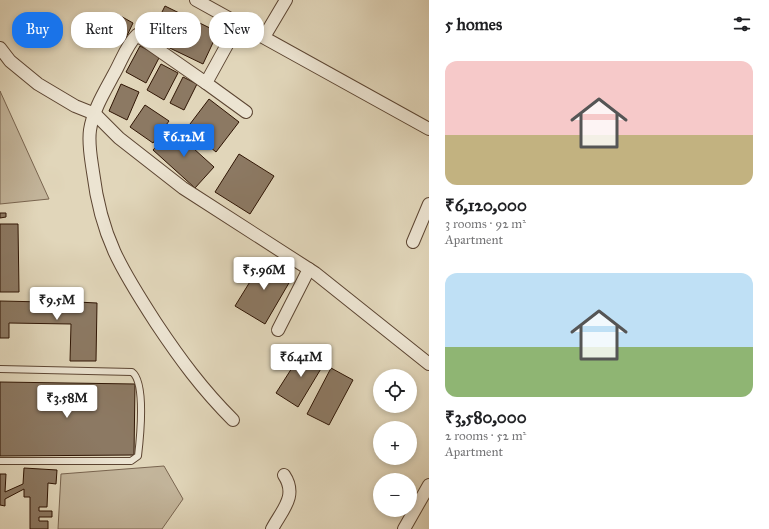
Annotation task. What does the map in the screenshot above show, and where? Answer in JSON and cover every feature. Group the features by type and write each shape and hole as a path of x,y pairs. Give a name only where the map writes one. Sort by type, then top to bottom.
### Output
{"street":[{"path":"196,0 218,12"},
{"path":"286,0 264,37 429,129"},
{"path":"233,420 209,396 178,358 114,255 99,215 94,187 90,129 107,87 137,35 246,112"},
{"path":"0,48 10,61 38,84 75,106 95,114 119,138 183,188 309,269 429,364"},
{"path":"206,83 225,48"},
{"path":"413,242 429,204"},
{"path":"278,330 309,269"},
{"path":"272,529 291,493 290,484 284,475"},
{"path":"404,529 429,486"}],"lane":[{"path":"0,369 132,372 139,381 140,396 138,456 131,461 0,461"}],"shaded area":[{"path":"0,91 49,199 0,204"},
{"path":"164,466 183,499 162,529 58,529 61,474"}],"building":[{"path":"165,6 177,12 162,12"},
{"path":"127,20 133,23 127,36"},
{"path":"201,24 209,28 209,48 210,48 203,64 170,48 201,48"},
{"path":"139,48 144,48 160,56 146,83 126,72"},
{"path":"161,64 178,73 164,100 147,90"},
{"path":"183,77 197,84 184,110 170,103"},
{"path":"121,84 139,92 127,120 109,111"},
{"path":"209,99 239,122 216,152 193,133 196,129 190,124"},
{"path":"145,105 169,121 153,143 130,127"},
{"path":"172,129 214,167 195,188 153,150"},
{"path":"239,154 274,176 250,214 215,192"},
{"path":"0,213 6,213 6,217 0,218"},
{"path":"0,224 18,224 19,292 0,292"},
{"path":"264,259 293,276 265,324 235,306"},
{"path":"71,288 78,288 77,302 97,303 96,361 70,361 71,324 9,323 9,338 0,338 0,301 45,302 46,291 50,291 50,302 71,303"},
{"path":"304,349 325,362 298,407 276,393"},
{"path":"331,368 353,380 329,425 307,414"},
{"path":"0,382 135,384 134,455 0,456"},
{"path":"24,468 57,470 56,484 48,483 47,507 39,507 39,511 52,511 52,517 39,517 39,521 48,521 48,529 30,529 30,497 24,497 24,489 5,499 5,506 0,505 0,474 6,474 5,492 23,484"}]}
